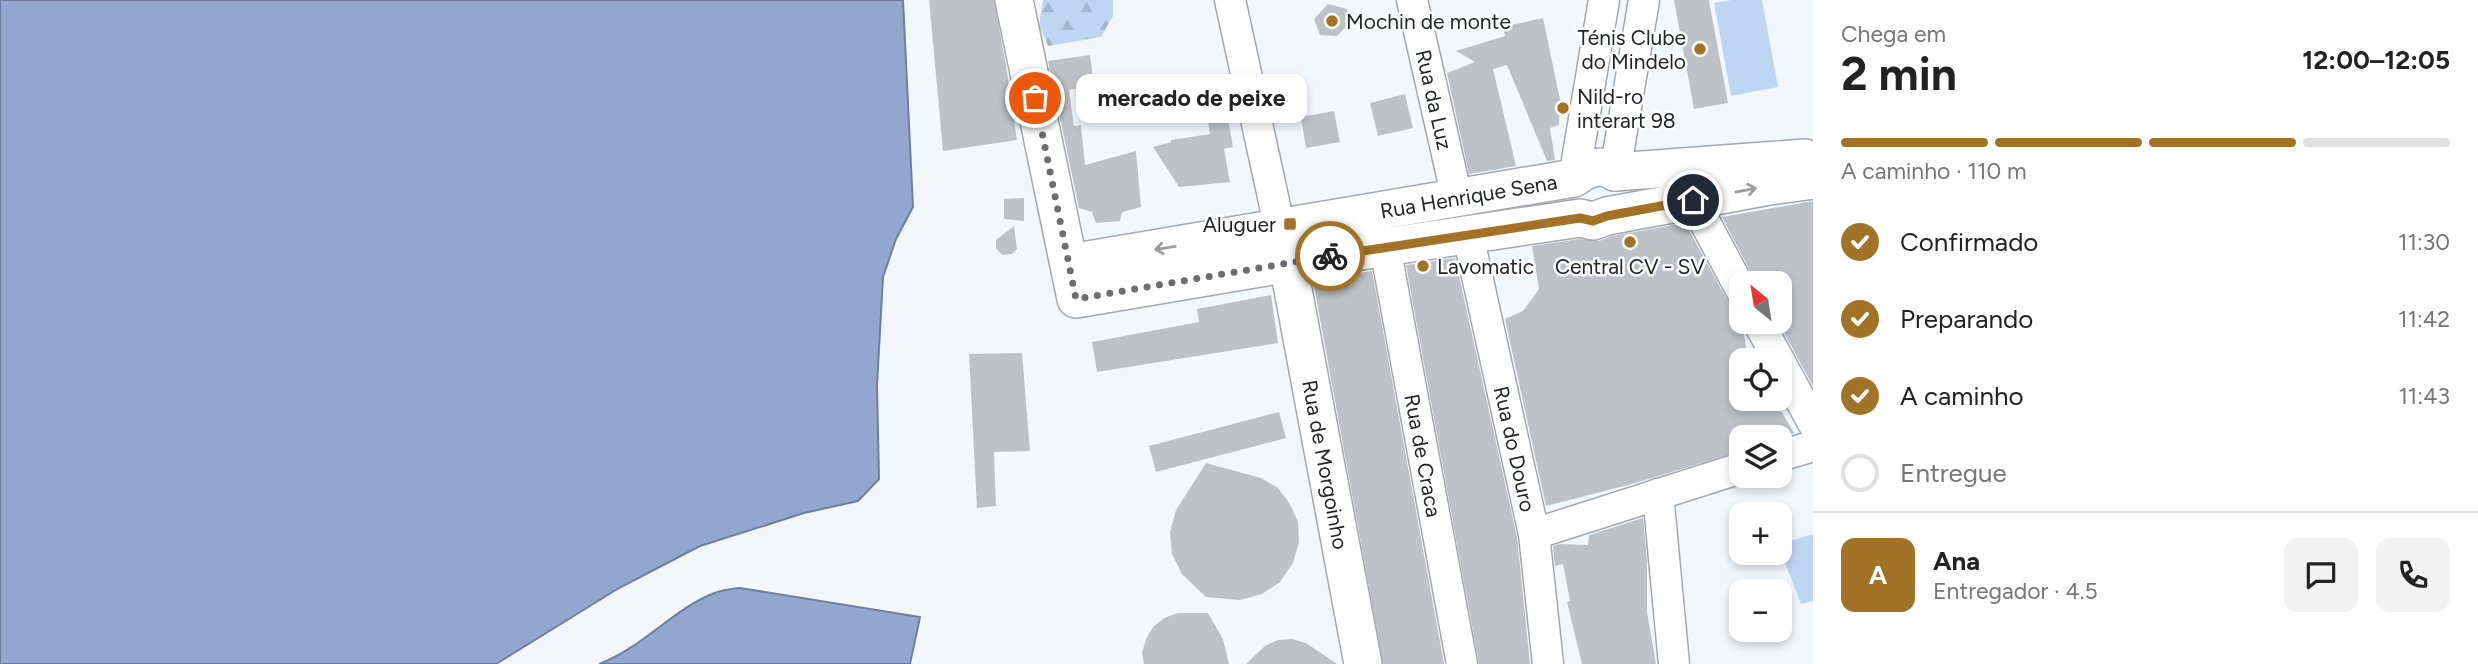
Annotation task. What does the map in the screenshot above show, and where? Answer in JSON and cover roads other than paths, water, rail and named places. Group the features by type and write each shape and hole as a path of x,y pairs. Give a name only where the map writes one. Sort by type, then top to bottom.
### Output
{"main road":[{"path":"1014,0 1076,299 1284,246"},
{"name":"Rua Henrique Sena","path":"1284,246 1455,197 1574,178 1586,169 1598,167 1607,167 1615,172 1809,163"},
{"name":"Rua Henrique Sena","path":"1070,263 1284,246 1385,247 1593,217 1769,186 1809,163"},
{"path":"1574,178 1569,204 1573,213 1593,217 1618,200 1619,185 1615,172"},
{"name":"Rua de Morgoinho","path":"1284,246 1363,664"}],"street":[{"path":"1230,0 1284,246"},
{"name":"Rua da Luz","path":"1412,0 1455,197"},
{"path":"1574,178 1604,0"},
{"path":"1615,172 1644,0"},
{"path":"1693,200 1731,271"},
{"name":"Rua do Douro","path":"1468,235 1534,534 1549,664"},
{"name":"Rua de Craca","path":"1385,247 1462,664"},
{"path":"1792,385 1813,424"},
{"path":"1792,452 1813,446"},
{"path":"1534,534 1729,472"},
{"path":"1658,494 1674,664"}],"place":[{"name":"Mochin de monte","path":"1332,21"},
{"name":"Ténis Clube do Mindelo","path":"1700,49"},
{"name":"mercado de peixe","path":"1035,98"},
{"name":"Nild-ro interart 98","path":"1563,108"},
{"name":"Aluguer","path":"1290,224"},
{"name":"Central CV - SV","path":"1630,242"},
{"name":"Lavomatic","path":"1423,266"}]}
